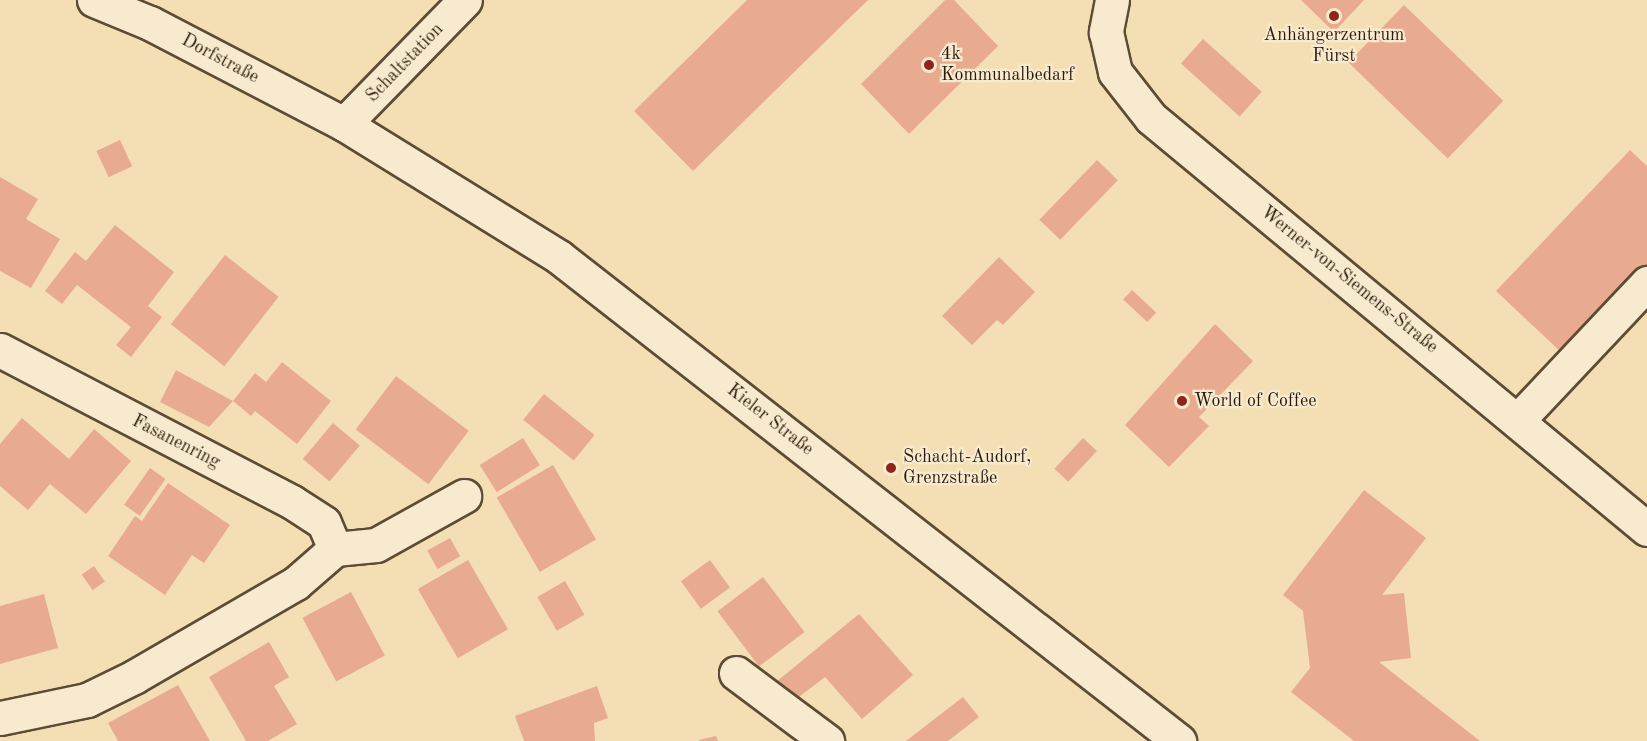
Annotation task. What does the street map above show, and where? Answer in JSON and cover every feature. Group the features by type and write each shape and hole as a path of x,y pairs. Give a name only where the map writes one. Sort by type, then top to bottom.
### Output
{"street":[{"name":"Dorfstraße","path":"93,0 150,23 344,124"},
{"name":"Schaltstation","path":"344,124 465,0"},
{"name":"Werner-von-Siemens-Straße","path":"1112,0 1106,32 1115,72 1151,118 1647,529"},
{"name":"Kieler Straße","path":"344,124 559,257 1179,741"},
{"path":"1517,421 1647,283"},
{"name":"Fasanenring","path":"0,350 292,502 324,523 335,549"},
{"path":"0,718 87,700 134,677 296,583 335,549 376,545 464,496"},
{"path":"736,673 826,741"}],"building":[{"path":"747,0 868,0 693,171 634,111"},
{"name":"4k Kommunalbedarf","path":"945,0 954,0 998,46 909,134 861,84"},
{"name":"Anhängerzentrum Fürst","path":"1301,0 1364,0 1334,32"},
{"path":"1404,5 1503,101 1448,158 1348,63"},
{"path":"1203,39 1262,92 1240,116 1181,64"},
{"path":"120,140 132,166 109,177 96,151"},
{"path":"1630,150 1647,166 1647,267 1564,355 1496,291"},
{"path":"1097,160 1118,180 1060,240 1039,220"},
{"path":"0,177 38,199 26,219 60,239 31,288 0,271"},
{"path":"115,225 174,272 148,306 162,317 131,357 116,345 131,327 77,285 62,304 45,291 75,252 86,261"},
{"path":"225,255 279,297 224,366 171,324"},
{"path":"999,257 1035,292 1003,325 997,320 972,345 942,316"},
{"path":"1132,290 1156,313 1147,322 1123,300"},
{"name":"World of Coffee","path":"1215,324 1253,361 1199,417 1209,426 1169,467 1125,425"},
{"path":"282,362 331,401 297,444 255,411 251,416 233,401 255,373 266,382"},
{"path":"176,370 233,401 209,427 160,402"},
{"path":"396,376 469,431 428,484 356,430"},
{"path":"544,394 595,435 574,461 523,420"},
{"path":"22,418 69,459 94,429 131,461 86,514 50,484 28,510 0,486 0,444"},
{"path":"333,423 360,445 330,482 303,459"},
{"path":"523,438 540,465 497,492 480,465"},
{"path":"1083,438 1097,451 1068,482 1054,469"},
{"path":"553,465 596,539 540,572 497,498"},
{"path":"150,468 166,479 140,516 124,505"},
{"path":"168,483 230,525 204,563 192,555 165,595 108,556 135,516 142,521"},
{"path":"1364,490 1426,538 1382,595 1404,593 1411,658 1379,662 1480,741 1354,741 1291,692 1310,668 1303,611 1283,595"},
{"path":"450,538 460,556 437,569 427,551"},
{"path":"468,560 508,629 458,658 418,589"},
{"path":"710,560 730,588 701,609 681,581"},
{"path":"94,566 105,582 93,590 82,575"},
{"path":"763,577 805,632 759,666 717,611"},
{"path":"565,581 584,615 557,631 537,597"},
{"path":"351,592 385,656 336,681 302,618"},
{"path":"44,594 58,648 0,664 0,606"},
{"path":"859,614 913,675 862,719 825,677 795,700 776,682"},
{"path":"269,642 289,677 274,686 297,724 268,741 246,741 209,677"},
{"path":"178,685 210,741 118,741 108,723"},
{"path":"597,686 608,718 594,723 595,741 524,741 515,716"},
{"path":"963,697 979,717 948,741 906,741"},
{"path":"716,736 718,741 699,741 699,740"}],"place":[{"name":"Anhängerzentrum Fürst","path":"1334,16"},
{"name":"4k Kommunalbedarf","path":"929,65"},
{"name":"World of Coffee","path":"1182,401"},
{"name":"Schacht-Audorf, Grenzstraße","path":"891,468"}]}
